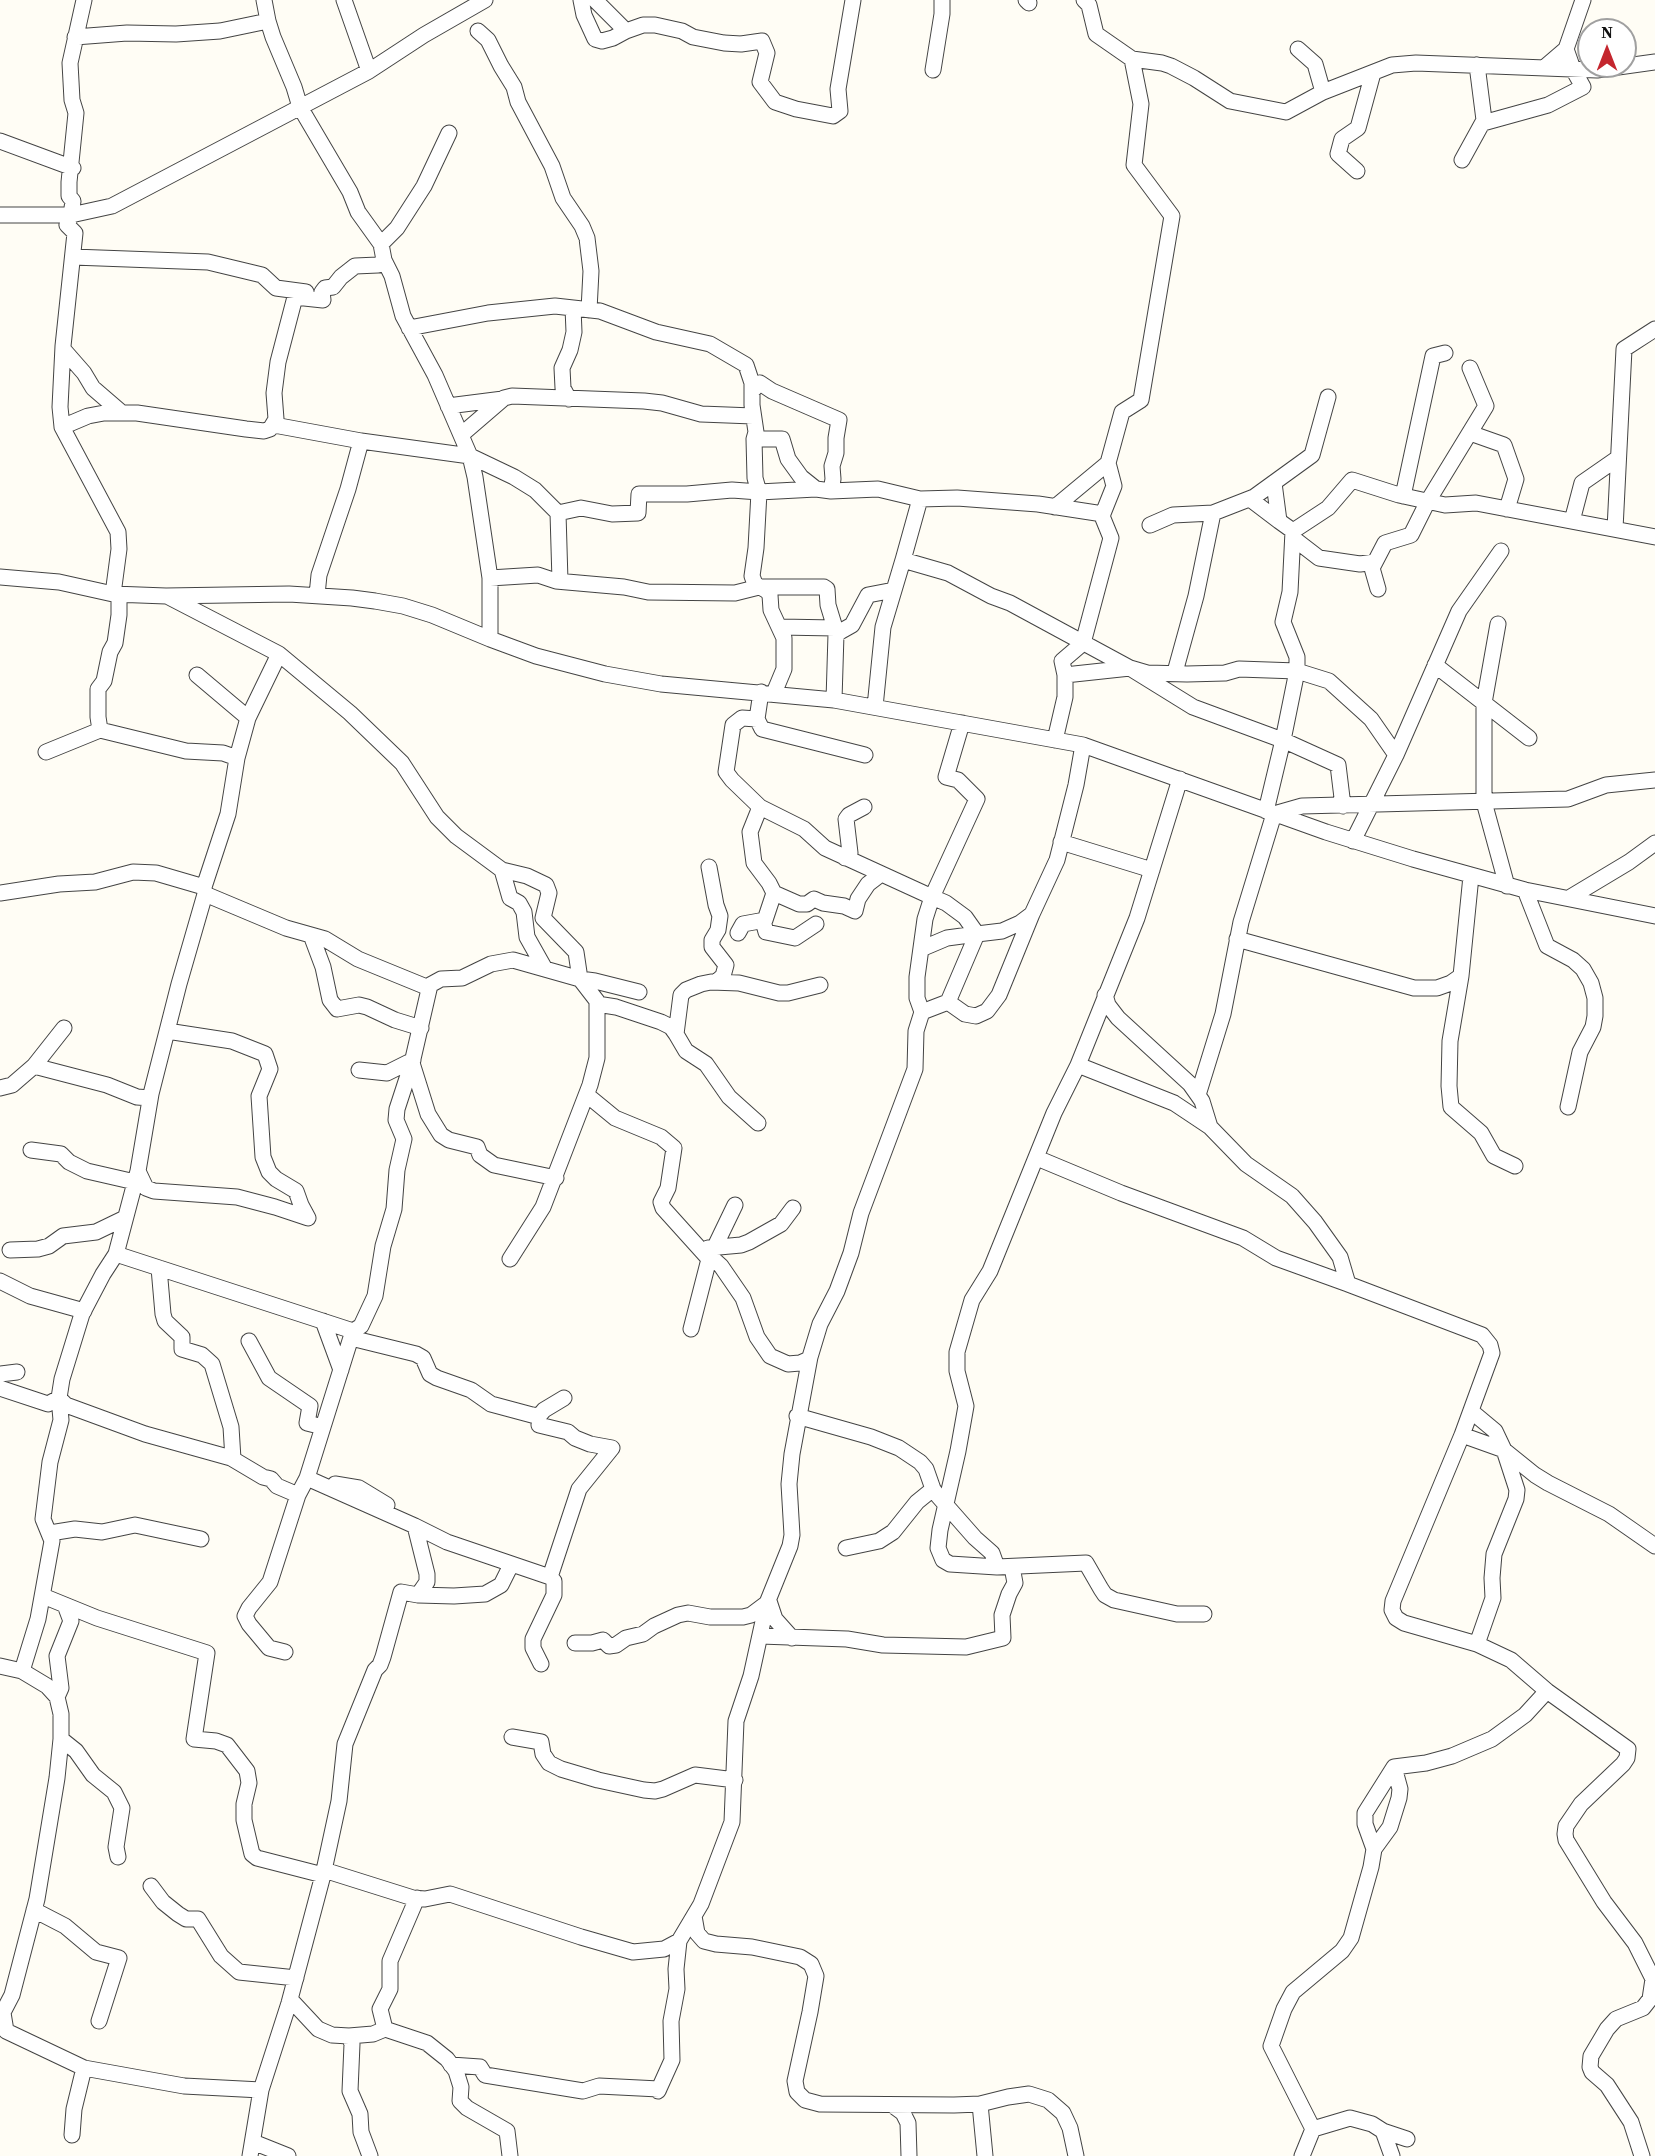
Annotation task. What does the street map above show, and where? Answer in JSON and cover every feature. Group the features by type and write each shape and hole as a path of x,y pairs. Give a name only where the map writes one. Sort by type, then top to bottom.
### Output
{"street":[{"path":"84,0 70,63 72,100 76,113 69,196 73,201 67,225 75,233 63,349 60,407 62,427 118,532 116,594 119,615 115,643 110,652 104,681 98,689 100,730"},
{"path":"264,0 273,37 300,107 350,192 358,212 381,244 384,260 392,276 403,316 435,375 470,456 490,578 489,639"},
{"path":"344,0 369,71"},
{"path":"0,215 71,215 112,206 369,71 424,35 485,0"},
{"path":"581,0 584,15 595,39 602,41 643,25 655,25 682,31 693,37 724,43 741,44 762,41 767,53 760,82 775,102 833,117 840,111 838,89 853,0"},
{"path":"595,0 627,31"},
{"path":"933,70 942,0"},
{"path":"1084,0 1089,5 1096,34 1132,59 1171,66 1230,101 1286,112 1323,92 1392,65 1416,63 1597,70 1655,62"},
{"path":"1545,68 1566,49 1582,0"},
{"path":"75,37 127,33 209,32 268,21"},
{"path":"478,31 488,40 514,87 518,102 552,165 563,198 582,226 591,270 590,310"},
{"path":"1298,49 1315,63 1323,92"},
{"path":"1483,123 1548,105 1583,87 1566,49"},
{"path":"1055,740 1065,698 1064,668 1077,640 1111,538 1103,514 1114,486 1108,463 1122,412 1141,400 1172,216 1134,165 1141,104 1132,59"},
{"path":"1462,160 1484,120 1477,65"},
{"path":"1357,171 1338,154 1342,139 1358,128 1372,72"},
{"path":"381,244 397,228 424,186 449,133"},
{"path":"0,141 71,167"},
{"path":"73,257 208,262 262,275 276,288 314,294 333,287 341,276 355,266 378,266 384,260"},
{"path":"62,427 96,413 122,413 162,416 264,431 270,429 276,419 274,393 278,362 295,297 323,300 322,292"},
{"path":"409,328 500,311 555,306 608,314 656,332 710,344 746,365 752,383 756,432 754,478 759,492 752,576 755,584 770,595 771,610 784,638 785,662 784,669 767,692 757,719 762,729 865,756"},
{"path":"569,399 562,388 562,368 570,350 574,332 573,308"},
{"path":"1615,529 1624,349 1655,329"},
{"path":"63,349 84,373 93,388 122,413"},
{"path":"1403,496 1433,356 1445,353"},
{"path":"1378,589 1372,568 1385,543 1411,535 1428,501 1486,406 1470,368"},
{"path":"752,391 760,383 772,391 839,420 836,453 831,466 833,479 824,490"},
{"path":"448,406 512,396 531,396 644,401 700,414 753,416"},
{"path":"1150,525 1173,515 1213,513 1250,499 1274,483 1312,455 1328,398"},
{"path":"461,435 503,399"},
{"path":"274,425 361,441 470,456 514,477 535,490 558,513 560,581"},
{"path":"1470,433 1504,445 1516,479 1507,509"},
{"path":"754,439 782,439 788,459 801,477 824,490"},
{"path":"317,596 319,575 348,489 361,441"},
{"path":"1572,521 1582,483 1618,458"},
{"path":"1055,507 1108,463"},
{"path":"1198,1095 1223,1014 1237,939 1270,812 1297,671 1297,657 1283,622 1290,592 1293,535 1328,508 1352,480 1403,496 1445,505 1476,503 1655,537"},
{"path":"1274,483 1279,521"},
{"path":"558,513 581,508 612,514 638,513 639,494 687,494 732,489 759,492 878,489 920,499 957,498 1103,514"},
{"path":"875,707 883,627 920,499"},
{"path":"1250,499 1279,521 1319,558 1360,564 1375,562"},
{"path":"1175,672 1196,596 1213,513"},
{"path":"1353,841 1396,756 1459,611 1501,551"},
{"path":"903,560 948,573 991,596 1010,603 1130,668 1192,707 1283,740 1338,765 1343,806"},
{"path":"490,578 538,575 560,581 624,587 648,592 735,593 759,587 827,588 828,605 837,630 834,700"},
{"path":"0,577 58,582 116,594 352,597 403,606 536,656 605,674 660,684 767,692 834,700 1083,745 1353,841 1507,886 1655,916"},
{"path":"780,627 837,630 852,625 868,595 894,590"},
{"path":"166,596 279,654 350,713 402,763 437,817 456,836 502,870 527,876 546,885 549,893 548,905 543,918 533,932 524,955 513,960 491,964 462,978 435,981 429,988 413,1061 397,1109 396,1120 404,1139 397,1170 394,1209 383,1246 375,1296 361,1326 352,1334 323,1427 313,1481 298,1495 270,1582 245,1616 269,1648 285,1652"},
{"path":"1498,624 1484,702 1484,801 1507,886"},
{"path":"22,1671 43,1596 52,1541 43,1519 50,1462 61,1420 59,1398 63,1379 84,1311 116,1254 136,1177 150,1098 204,891 228,814 237,759 248,718 279,654"},
{"path":"1435,665 1529,738"},
{"path":"1064,668 1130,668 1147,673 1215,673 1239,669 1297,671 1329,681 1371,719 1396,756"},
{"path":"197,675 248,718"},
{"path":"757,719 742,718 733,725 726,772 732,780 760,807 804,829 825,848 946,903 965,917 976,934"},
{"path":"451,2066 480,2067 485,2075 583,2091 599,2086 658,2090 672,2060 671,2020 676,1989 679,1941 701,1904 732,1822 736,1721 751,1676 768,1601 790,1546 792,1535 789,1484 797,1416 809,1359 820,1324 837,1291 851,1253 861,1213 915,1069 916,1031 922,1012 917,998 917,977 925,919 932,897 977,799 958,780 946,777 962,723"},
{"path":"46,752 100,730 179,750 223,753 237,759"},
{"path":"948,1002 965,1014 976,1016 987,1011 999,995 1057,860 1076,785 1083,745"},
{"path":"1180,779 1137,918 1078,1065 1054,1113 990,1271 972,1300 957,1352 957,1371 966,1406 938,1548 943,1560 957,1565 1004,1567 1086,1563 1105,1596 1114,1600 1177,1614 1204,1614"},
{"path":"1270,812 1302,806 1568,799 1606,785 1655,780"},
{"path":"760,807 750,832 754,862 774,893 799,904 807,904 814,899 855,911 858,899 868,884 881,874"},
{"path":"845,858 850,853 846,819 864,807"},
{"path":"1061,842 1152,870"},
{"path":"1569,898 1620,868 1655,843"},
{"path":"709,867 720,915 717,930 711,940 712,946 726,964 723,976 716,982"},
{"path":"502,870 510,898 519,903 524,912 527,937 545,969"},
{"path":"0,893 59,884 95,882 133,872 156,873 204,891 286,928 325,939 358,959 429,988"},
{"path":"1471,876 1461,976 1450,1041 1451,1107 1481,1133 1494,1156 1515,1166"},
{"path":"1525,890 1547,946 1560,952 1583,969 1591,983 1594,998 1593,1027 1580,1052 1568,1107"},
{"path":"738,933 743,924 765,920 774,893"},
{"path":"921,949 947,938 1002,931 1020,923 1032,914"},
{"path":"543,918 576,952 580,979 594,998 671,1027 686,1051 706,1064 729,1097 758,1123"},
{"path":"763,921 766,932 795,938 816,924"},
{"path":"1002,931 1015,958"},
{"path":"922,1012 948,1002 976,934"},
{"path":"311,935 323,967 330,1000 337,1010 359,1005 421,1028"},
{"path":"1237,939 1414,988 1437,988 1461,976"},
{"path":"513,960 580,979 639,992"},
{"path":"676,1034 681,995 686,990 700,984 739,983 779,993 820,985"},
{"path":"1105,995 1108,1005 1118,1018 1190,1084 1198,1095 1210,1127"},
{"path":"510,1258 543,1208 586,1095 597,1058 594,998"},
{"path":"0,1088 12,1085 33,1066 64,1028"},
{"path":"31,1150 61,1154 69,1162 87,1171 136,1177 146,1188 154,1191 237,1197 308,1218 296,1191 269,1172 263,1157 259,1096 270,1069 265,1054 232,1041 167,1031"},
{"path":"359,1070 377,1074 387,1073 413,1061"},
{"path":"413,1061 428,1114 441,1135 449,1140 477,1147 480,1155 494,1165 556,1178"},
{"path":"1078,1065 1174,1103 1210,1127 1246,1164 1292,1196 1315,1221 1340,1257 1348,1284"},
{"path":"33,1066 107,1085 137,1097 150,1098"},
{"path":"586,1095 615,1118 662,1137 674,1148 668,1188 662,1202 663,1208 721,1266 743,1298 757,1337 770,1356 788,1364 800,1363 809,1359"},
{"path":"1037,1158 1121,1193 1243,1238 1276,1258 1482,1335 1487,1340 1492,1353 1462,1435 1393,1601 1392,1610 1396,1618 1404,1623 1477,1644 1511,1660 1547,1691 1628,1749 1627,1758 1623,1764 1581,1804 1566,1826 1565,1834 1566,1840 1604,1902 1635,1943 1653,1979 1650,1999 1643,2008 1616,2019 1607,2029 1591,2056 1590,2067 1592,2072 1607,2085 1631,2122 1642,2156"},
{"path":"691,1329 708,1252 735,1205"},
{"path":"708,1252 749,1242 781,1224 793,1208"},
{"path":"10,1250 38,1249 49,1246 63,1236 96,1232 125,1218"},
{"path":"116,1254 323,1321 352,1334 416,1354 423,1358 430,1374 471,1390 491,1404 539,1416 544,1410 564,1398"},
{"path":"159,1268 165,1321 182,1337 182,1349 202,1355 212,1364 231,1427 233,1459"},
{"path":"0,1281 30,1296 84,1311"},
{"path":"323,1321 341,1370"},
{"path":"249,1341 269,1378 310,1406 307,1424 323,1427"},
{"path":"0,1374 17,1372"},
{"path":"0,1388 48,1404 59,1398"},
{"path":"59,1398 66,1405 144,1434 233,1459 263,1477 271,1479 277,1486 298,1495"},
{"path":"1471,1411 1495,1431 1517,1490 1516,1499 1494,1554 1493,1598 1477,1644"},
{"path":"760,1636 847,1639 883,1645 966,1647 1003,1638 1002,1615 1015,1583 992,1553 975,1538 933,1489 926,1469 899,1448 854,1431 797,1416"},
{"path":"539,1425 568,1432 575,1438 590,1444 612,1448 579,1489 550,1577"},
{"path":"1462,1435 1504,1450 1548,1483 1609,1514 1655,1546"},
{"path":"313,1481 447,1542 550,1577 554,1581 554,1595 533,1639 533,1647 541,1664"},
{"path":"846,1548 879,1541 893,1532 917,1502 933,1489"},
{"path":"409,1523 427,1574 427,1582 418,1595"},
{"path":"50,1533 75,1529 102,1532 135,1526 201,1539"},
{"path":"288,2156 252,2149 261,2090 290,1999 324,1872 339,1801 345,1744 375,1670 383,1657 401,1592 454,1596 485,1594 501,1585 511,1565"},
{"path":"43,1596 97,1618 207,1653 194,1739 216,1741 228,1745 248,1772 249,1783 244,1804 244,1820 252,1854 257,1858 324,1872 417,1898 425,1899 450,1894 633,1952 664,1949 679,1941"},
{"path":"768,1601 775,1618 792,1638"},
{"path":"576,1643 603,1640 609,1646 616,1645 626,1638 643,1634 678,1615 688,1613 710,1617 743,1617 751,1615 768,1601"},
{"path":"57,1697 61,1688 57,1656 71,1621 65,1605"},
{"path":"0,1666 22,1671 47,1686 57,1697 61,1714 61,1739 50,1824 34,1910 12,1995 1,2015 6,2031 84,2068 184,2086 261,2090"},
{"path":"1394,1767 1426,1763 1452,1756 1492,1739 1525,1715 1547,1691"},
{"path":"513,1737 541,1742 543,1754 549,1763 561,1769 644,1790 663,1789 694,1775 735,1780"},
{"path":"61,1739 83,1758 85,1766 93,1775 114,1792 122,1808 116,1847 118,1857"},
{"path":"1374,1849 1365,1824 1365,1813 1394,1767"},
{"path":"1302,2156 1313,2129 1271,2046 1284,2008 1293,1992 1342,1951 1351,1938 1374,1849 1390,1827 1399,1798 1400,1789 1394,1767"},
{"path":"151,1886 163,1902 178,1914 186,1919 198,1919 221,1956 238,1972 296,1978"},
{"path":"385,2029 380,2008 390,1989 390,1961 417,1898"},
{"path":"34,1910 65,1926 96,1952 120,1958 99,2021"},
{"path":"694,1916 697,1933 704,1941 762,1949 800,1958 811,1964 816,1976 795,2081 798,2092 805,2100 820,2104 980,2104 1029,2094 1048,2100 1063,2113 1070,2128 1076,2156"},
{"path":"290,1999 318,2029 332,2035 373,2034 385,2029 427,2043 456,2072 460,2087 460,2101 467,2108 507,2131 510,2156"},
{"path":"349,2036 352,2044 350,2091 360,2114 361,2132 370,2156"},
{"path":"72,2135 74,2109 84,2068"},
{"path":"980,2104 985,2156"},
{"path":"892,2105 903,2113 908,2122 909,2156"},
{"path":"1313,2129 1350,2118 1372,2124 1383,2131 1407,2139"},
{"path":"1383,2131 1392,2156"}]}
